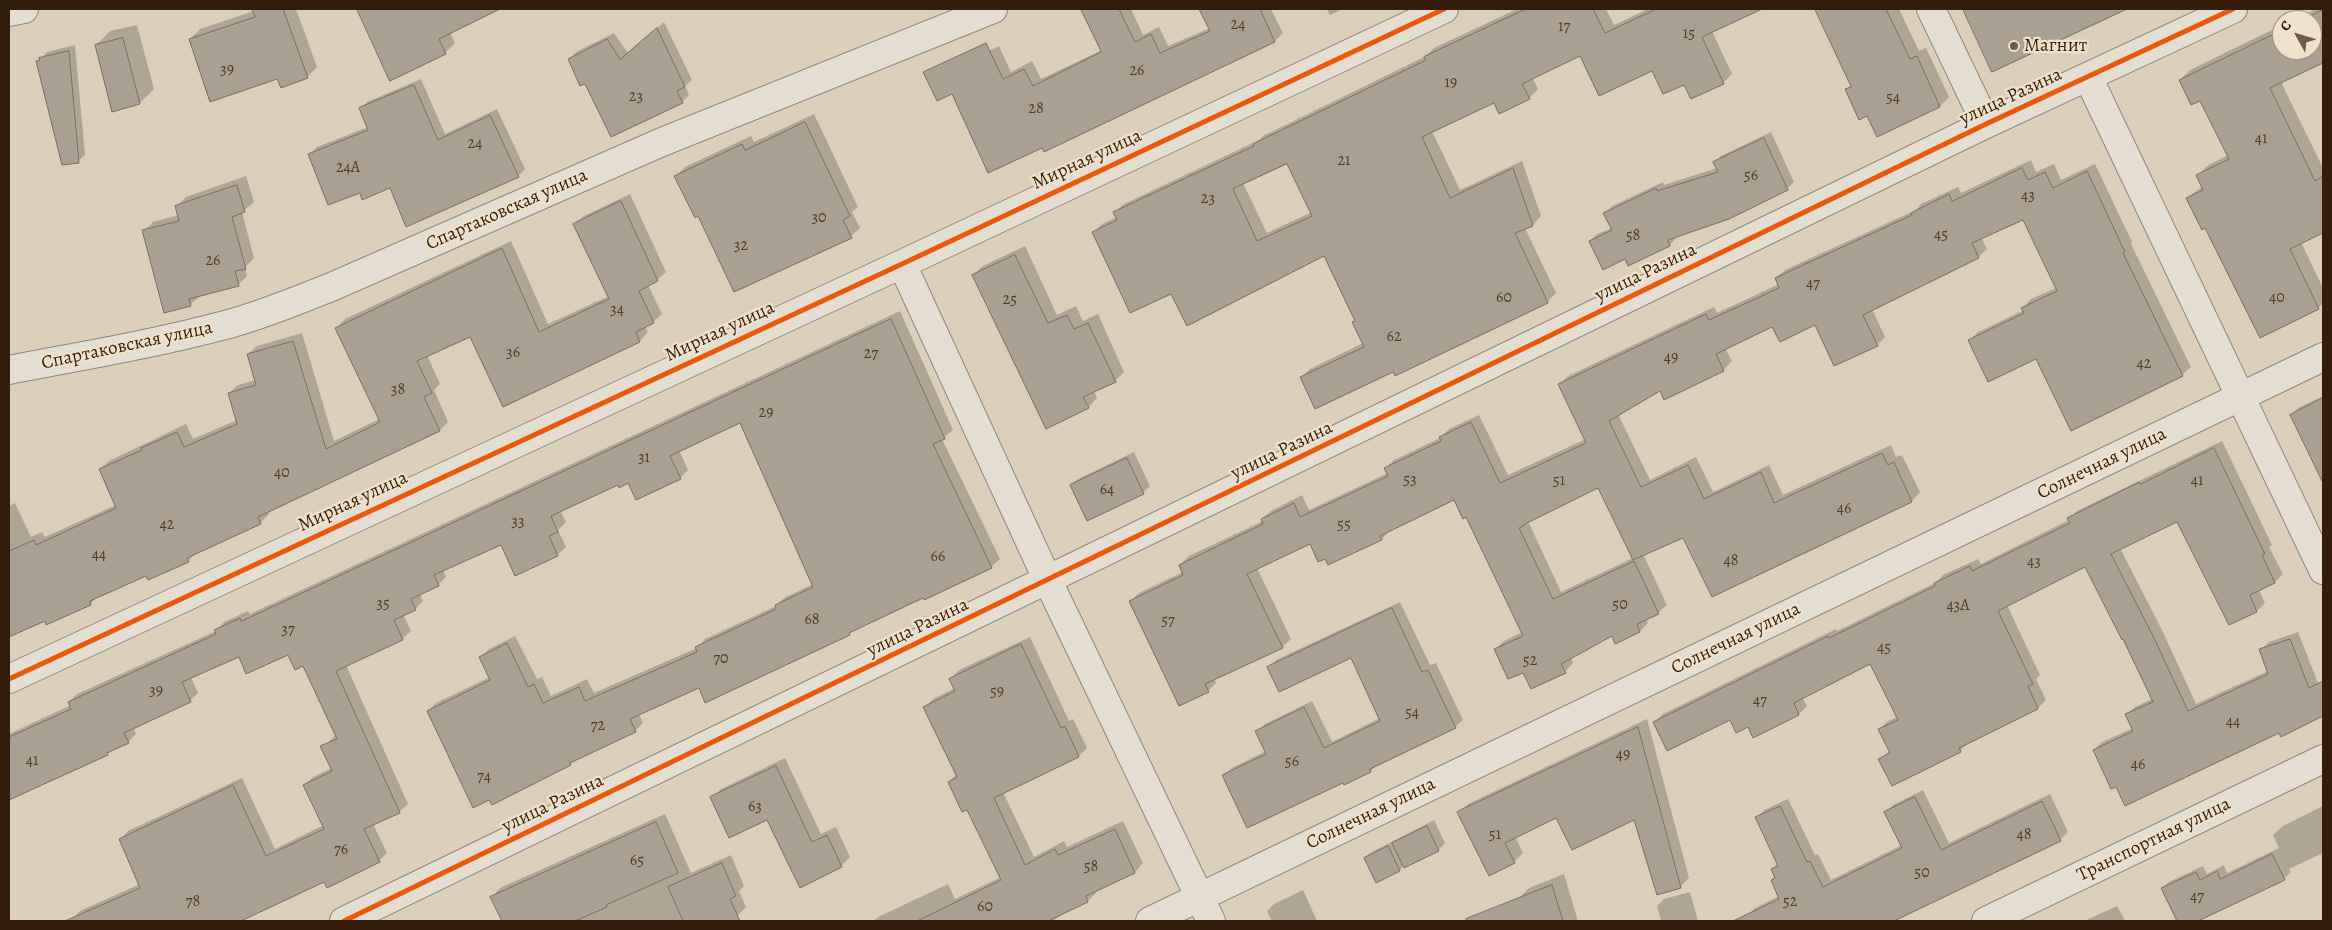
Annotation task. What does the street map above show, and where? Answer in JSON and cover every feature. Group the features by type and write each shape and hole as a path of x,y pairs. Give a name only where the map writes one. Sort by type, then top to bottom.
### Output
{"street":[{"path":"9,12 24,9"},
{"name":"Спартаковская улица","path":"9,370 164,340 226,325 274,309 329,288 662,142 993,9"},
{"name":"Мирная улица","path":"9,679 902,264 1444,9"},
{"path":"1931,9 1986,124"},
{"name":"улица Разина","path":"344,921 1048,581 1986,124 2233,9"},
{"path":"2088,77 2323,570"},
{"path":"902,264 1048,581 1211,921"},
{"name":"Солнечная улица","path":"1150,921 2323,356"},
{"name":"Транспортная улица","path":"1986,921 2323,759"}],"building":[{"path":"252,9 283,9 308,78 281,88 277,79 210,102 189,39 255,17"},
{"path":"357,9 500,9 439,39 446,54 390,81"},
{"path":"1081,9 1119,9 1135,42 1151,34 1160,53 1210,31 1199,9 1260,9 1275,42 1044,152 1042,148 988,173 952,94 937,101 923,72 986,43 1003,79 1024,69 1033,86 1101,52"},
{"path":"1526,9 1593,9 1605,33 1656,9 1762,9 1702,37 1724,84 1691,99 1684,85 1663,94 1652,71 1599,96 1580,56 1522,84 1530,99 1499,114 1494,103 1422,137 1450,198 1513,168 1533,226 1515,233 1548,303 1395,376 1393,372 1315,409 1300,377 1364,347 1352,322 1355,321 1324,256 1187,326 1171,294 1130,313 1092,232 1117,220 1113,212 1254,146 1253,144 1426,60 1424,57","holes":["1287,164 1312,216 1257,241 1233,189"]},
{"path":"1815,9 1886,9 1910,59 1917,56 1940,107 1877,137 1867,116 1859,120 1845,89 1851,87"},
{"name":"Магнит","path":"1963,9 2127,9 1992,72"},
{"path":"2322,10 2323,63 2270,88 2315,181 2323,176 2323,233 2290,249 2319,309 2260,338 2205,228 2202,230 2186,198 2203,190 2196,175 2229,159 2200,101 2191,105 2179,80 2272,35 2272,60 2322,60"},
{"path":"657,28 685,87 677,91 683,103 611,137 585,84 580,86 568,59 607,39 620,59"},
{"path":"123,38 140,104 112,112 95,45"},
{"path":"69,51 79,163 62,165 36,61 40,60 39,58"},
{"path":"414,85 438,140 490,115 519,177 406,227 390,188 362,200 360,193 328,205 308,154 368,130 359,108"},
{"path":"805,122 850,216 843,220 852,238 734,292 698,216 695,218 674,176 742,144 745,150"},
{"path":"1764,138 1788,190 1729,219 1668,240 1670,246 1628,266 1625,259 1603,270 1589,241 1612,230 1603,213 1656,188 1657,191 1718,172 1713,162"},
{"path":"2022,168 2028,180 2045,172 2053,188 2087,171 2125,252 2123,253 2183,376 2071,431 2036,359 1988,382 1968,340 2024,313 2021,308 2057,291 2023,220 1972,243 1979,258 1863,315 1878,346 1834,366 1815,325 1780,342 1772,327 1716,354 1724,371 1664,400 1660,391 1609,421 1641,487 1688,465 1704,499 1761,472 1774,503 1882,453 1888,465 1894,462 1912,502 1712,597 1683,538 1633,560 1598,488 1519,528 1553,599 1634,561 1659,614 1637,624 1640,632 1615,644 1612,636 1561,664 1566,673 1531,689 1523,673 1508,679 1494,649 1523,636 1466,517 1463,519 1454,500 1380,536 1382,540 1328,565 1325,559 1318,562 1310,544 1247,574 1283,648 1205,684 1209,692 1179,706 1129,601 1183,575 1179,565 1263,524 1261,519 1294,503 1300,517 1388,476 1384,468 1441,441 1439,437 1471,422 1500,483 1586,443 1558,384 1706,314 1709,320 1779,288 1775,278 1912,215 1911,213 1949,194 1952,201"},
{"path":"237,185 245,212 232,217 246,269 235,271 239,286 189,299 191,306 164,313 142,230 179,221 175,206"},
{"path":"621,201 658,281 639,291 654,323 636,332 640,342 503,407 470,337 417,361 432,393 424,397 440,431 258,517 261,524 187,558 189,562 148,580 146,576 90,601 91,605 46,625 45,621 9,637 9,551 34,540 36,545 116,508 99,469 177,432 184,447 237,424 228,393 256,385 247,354 293,341 326,449 380,422 335,328 502,248 539,332 609,299 573,224"},
{"path":"1015,255 1048,323 1067,315 1074,329 1088,323 1116,382 1083,397 1089,408 1046,429 972,275"},
{"path":"891,319 945,439 933,444 992,568 924,600 923,598 849,633 850,635 705,703 699,688 630,719 636,732 570,763 571,765 492,805 489,800 473,808 427,711 490,680 479,657 507,643 528,687 534,684 543,703 579,687 585,701 697,652 695,647 776,609 775,605 813,587 740,423 670,456 681,479 636,500 628,483 619,488 618,485 551,516 558,532 549,536 558,556 515,576 501,545 434,575 439,586 411,599 416,610 394,620 403,640 336,671 400,813 364,829 380,862 327,888 324,882 241,921 65,921 140,888 119,839 233,785 266,856 324,829 303,785 332,771 320,746 337,739 303,666 295,670 288,655 246,674 239,657 182,682 191,702 124,733 129,743 107,753 108,755 9,800 9,737 71,709 68,702 216,634 214,630 240,618 241,621"},
{"path":"2323,398 2323,483 2290,415"},
{"path":"2214,448 2265,554 2262,555 2275,583 2250,595 2257,612 2229,625 2177,522 2111,554 2154,638 2188,711 2268,674 2259,649 2290,639 2309,688 2323,681 2323,716 2281,737 2279,733 2125,806 2116,787 2111,789 2093,750 2133,731 2125,714 2153,702 2123,639 2085,567 1998,611 2033,684 2028,686 2038,709 1959,748 1961,752 1892,786 1878,759 1890,753 1878,729 1898,720 1870,664 1794,703 1799,715 1753,738 1748,727 1736,733 1730,720 1667,751 1653,722 1935,586 1934,583 1970,566 1972,571 2070,523 2067,518 2139,482 2140,484"},
{"path":"1127,458 1144,494 1087,521 1070,485"},
{"path":"1392,608 1422,672 1428,670 1456,728 1370,769 1371,772 1344,785 1343,783 1247,828 1222,775 1266,754 1255,731 1304,707 1324,748 1380,721 1351,658 1279,692 1267,667"},
{"path":"1021,644 1061,728 1065,726 1079,757 994,798 1025,865 1055,849 1058,855 1115,829 1135,873 1086,896 1088,902 1048,921 917,921 1001,880 967,810 962,812 948,782 957,777 923,707 955,691 949,679"},
{"path":"1638,727 1681,888 1657,895 1634,820 1572,850 1556,818 1505,843 1515,863 1489,876 1457,812"},
{"path":"776,766 812,842 827,835 842,867 800,888 767,820 729,838 710,797"},
{"path":"1915,797 1941,850 2042,801 2061,841 1894,921 1733,921 1779,899 1771,880 1775,878 1771,869 1778,866 1755,817 1780,806 1807,862 1810,861 1823,887 1902,848 1884,812"},
{"path":"656,822 678,873 575,921 502,921 490,897"},
{"path":"1427,826 1439,851 1404,868 1392,843"},
{"path":"1388,846 1400,871 1376,883 1364,858"},
{"path":"2272,854 2285,880 2198,921 2177,921 2161,888 2196,872 2200,880 2217,871 2220,879"},
{"path":"722,863 736,896 730,899 740,921 683,921 668,887"},
{"path":"1552,885 1563,921 1466,921 1466,919"}],"cycle path":[{"path":"9,679 902,264 1444,9"},
{"path":"344,921 1986,124 2233,9"}],"place":[{"name":"Магнит","path":"2014,46"}]}
